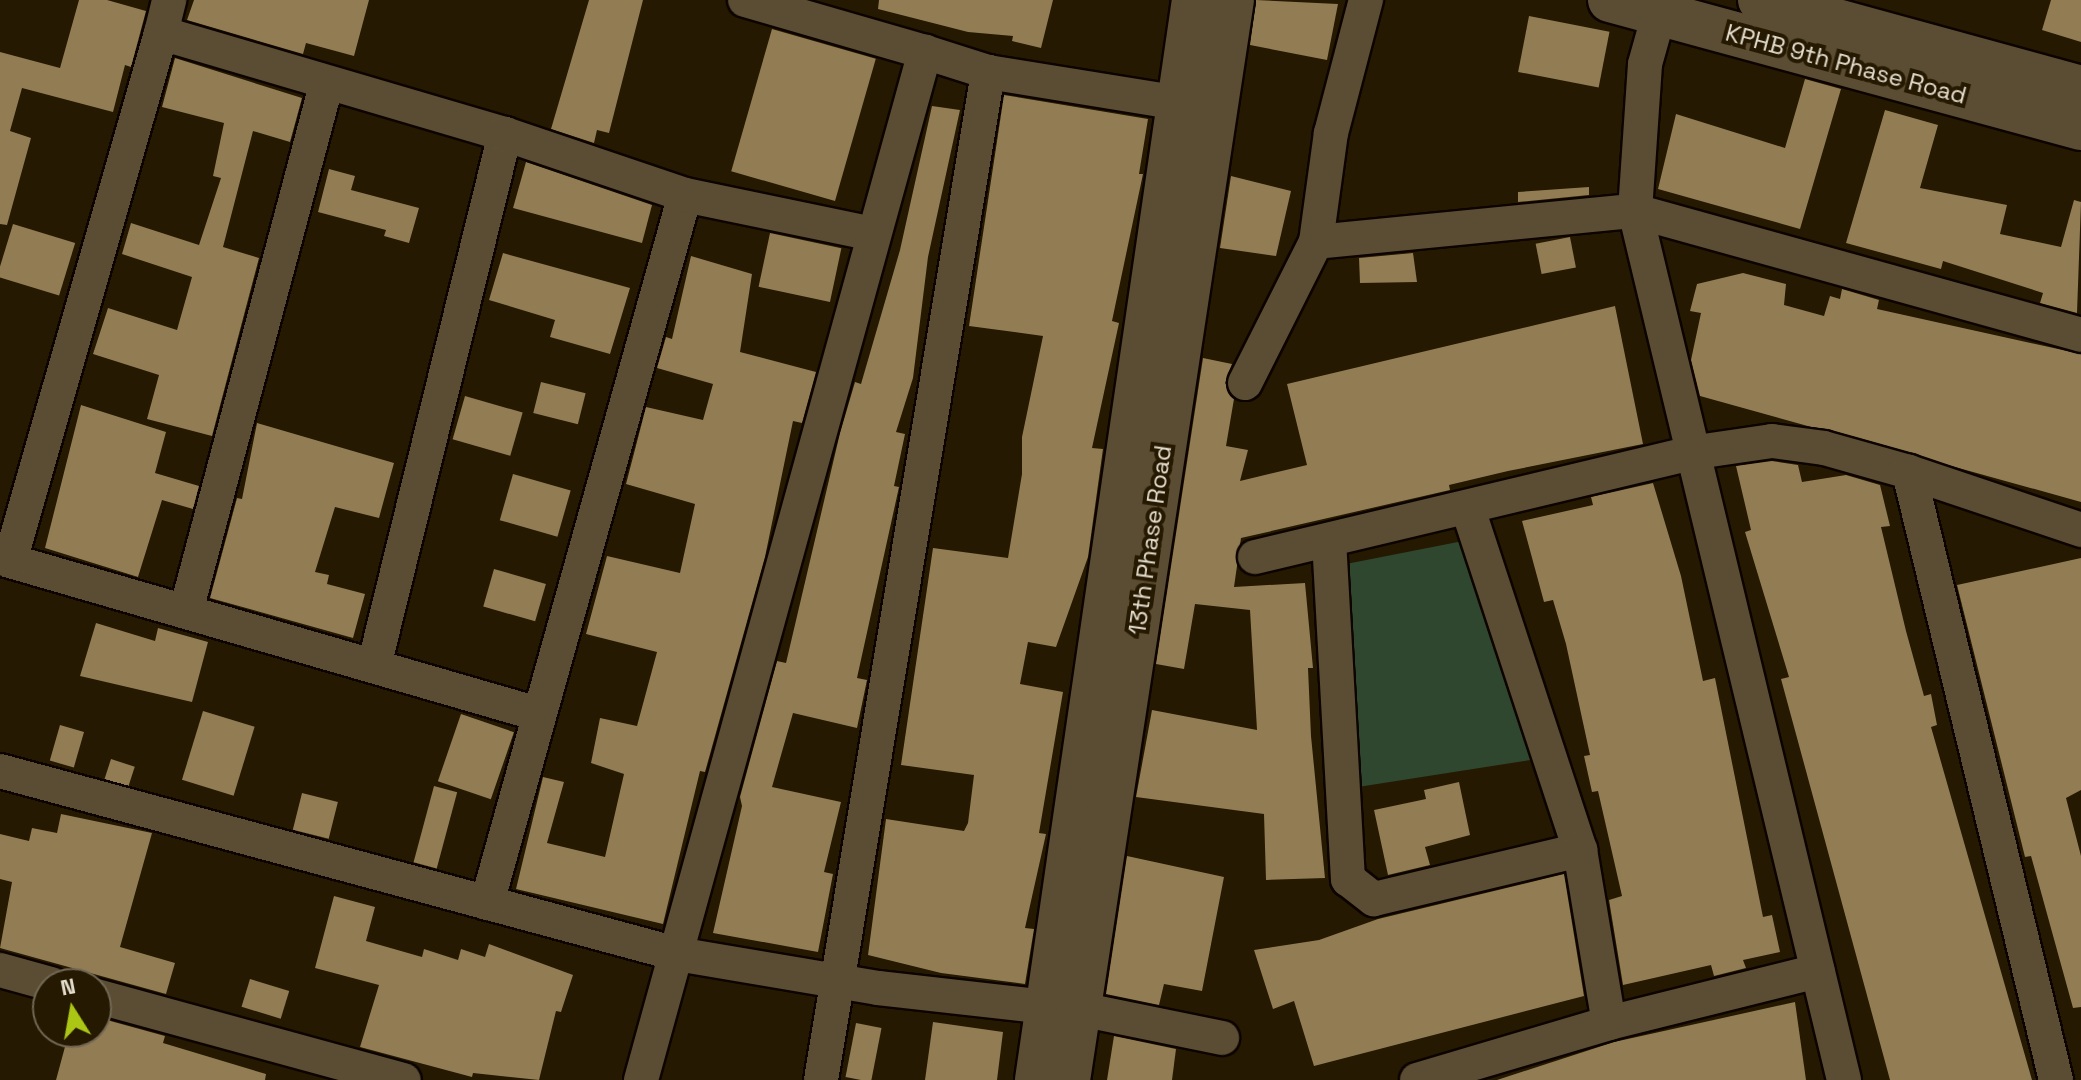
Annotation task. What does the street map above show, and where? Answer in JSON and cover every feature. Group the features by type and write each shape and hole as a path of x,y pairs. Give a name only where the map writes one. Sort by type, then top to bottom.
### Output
{"street":[{"path":"169,0 5,559 538,714"},
{"path":"745,0 988,72 1179,103"},
{"name":"13th Phase Road","path":"1082,888 1194,0"},
{"name":"13th Phase Road","path":"1068,1080 1064,1008 1082,888 1232,0"},
{"path":"1245,383 1316,242 1331,133 1366,0"},
{"name":"KPHB 9th Phase Road","path":"1610,0 1660,6 2081,128"},
{"name":"KPHB 9th Phase Road","path":"1760,0 2081,88"},
{"path":"1660,6 1645,64 1635,211 1690,453 1844,1080"},
{"path":"161,33 505,134 685,195 874,234"},
{"path":"641,1080 925,52"},
{"path":"821,1080 988,72"},
{"path":"186,611 327,82"},
{"path":"374,666 505,134"},
{"path":"487,903 685,195"},
{"path":"1316,242 1635,211 2081,335"},
{"path":"1255,557 1468,509 1690,453 1772,441 1824,448 1909,472 2081,530"},
{"path":"1909,472 2056,1080"},
{"path":"1468,509 1580,850 1609,1023"},
{"path":"1329,540 1348,879 1374,899 1580,850"},
{"path":"0,771 677,954 836,981 1064,1008 1222,1038"},
{"path":"0,970 32,979"},
{"path":"1417,1080 1609,1023 1818,971"},
{"path":"112,1000 404,1080"},
{"name":"13th Phase Road","path":"1037,1080 1064,1008"}],"green space":[{"path":"1463,541 1537,759 1358,787 1346,564"}],"building":[{"path":"79,0 107,0 146,11 131,67 125,65 113,112 22,88 10,131 31,138 7,225 0,224 0,52 60,68"},
{"path":"194,0 369,0 354,56 306,43 303,54 187,20"},
{"path":"589,0 643,0 609,133 597,130 594,143 551,129"},
{"path":"879,0 1053,0 1041,48 1012,41 1013,36 968,32 878,9"},
{"path":"1256,0 1338,4 1327,60 1250,45"},
{"path":"2051,0 2081,0 2081,42 2042,30"},
{"path":"1529,16 1609,32 1599,88 1518,72"},
{"path":"772,29 876,59 835,201 731,171"},
{"path":"175,58 302,98 290,142 253,131 223,247 259,258 212,436 147,419 159,375 93,354 108,308 177,330 192,277 122,254 131,223 199,245 221,178 213,176 224,123 162,107"},
{"path":"1805,79 1841,89 1800,229 1658,189 1676,114 1785,148"},
{"path":"1004,95 1148,119 1139,174 1143,174 1112,321 1119,323 1092,448 1103,449 1088,557 1056,647 1028,642 1020,684 1063,692 1039,833 1046,834 1025,928 1034,929 1025,984 941,973 868,955 886,819 964,831 968,823 974,775 901,765 933,548 1008,558 1022,474 1022,437 1043,336 969,326"},
{"path":"932,106 960,110 928,257 913,378 896,432 905,434 894,486 899,487 857,678 867,680 857,728 793,713 772,787 841,802 824,872 833,874 818,952 713,933 742,806 740,797 777,661 786,663 840,433 855,382 861,384 900,250"},
{"path":"1885,110 1938,125 1920,188 2007,205 2000,234 2061,247 2074,200 2081,202 2077,313 2040,303 2043,293 1943,261 1941,269 1846,243"},
{"path":"526,162 652,205 642,243 513,208"},
{"path":"329,169 355,176 351,190 419,208 409,243 384,236 386,230 318,212"},
{"path":"1231,176 1291,191 1276,256 1220,248"},
{"path":"1589,187 1589,195 1518,202 1518,192"},
{"path":"13,224 75,243 59,296 0,278 0,267"},
{"path":"770,233 841,248 830,302 759,287"},
{"path":"1570,237 1576,267 1542,274 1536,244"},
{"path":"503,253 630,288 610,354 550,337 555,320 489,300"},
{"path":"1413,253 1417,282 1360,283 1359,258"},
{"path":"691,256 752,274 740,352 816,372 802,423 793,421 765,557 705,772 700,771 663,924 516,889 543,777 564,782 547,843 605,857 624,774 591,763 600,718 637,726 657,652 586,634 607,556 680,573 695,504 626,484 646,407 703,420 713,384 657,368 666,337 672,339"},
{"path":"1743,273 1786,284 1784,305 1824,316 1830,296 1840,299 1842,289 1879,300 1877,309 2081,354 2081,502 1700,396 1691,360 1701,313 1690,311 1697,284"},
{"path":"1615,306 1643,444 1508,471 1449,485 1450,490 1241,538 1234,587 1305,583 1313,668 1308,668 1311,736 1325,878 1266,880 1264,814 1136,797 1152,710 1257,730 1250,610 1195,604 1184,669 1156,664 1203,358 1232,364 1225,383 1234,399 1226,446 1248,450 1240,481 1307,465 1287,384"},
{"path":"541,382 586,393 578,424 533,413"},
{"path":"465,396 523,413 510,456 453,439"},
{"path":"81,405 166,432 155,473 199,486 193,509 162,500 138,577 45,548"},
{"path":"257,423 394,463 379,518 335,507 315,572 329,575 327,584 365,594 353,638 210,598 237,498 242,499"},
{"path":"1772,461 1798,465 1802,482 1846,475 1880,485 1890,526 1881,527 1906,631 1924,696 1931,694 1937,725 1931,727 2032,1080 1890,1080 1781,679 1789,677 1745,532 1751,530 1736,466"},
{"path":"513,474 571,491 557,537 500,520"},
{"path":"1653,483 1681,576 1703,681 1715,678 1763,917 1772,915 1780,952 1743,960 1746,968 1714,976 1711,965 1623,985 1609,900 1622,896 1598,791 1592,792 1584,756 1590,755 1566,644 1553,600 1544,602 1522,521 1593,505 1591,497"},
{"path":"2081,558 2081,790 2066,798 2081,856 2081,1007 2073,1008 2031,856 2025,857 1957,585"},
{"path":"494,569 546,584 535,621 483,606"},
{"path":"96,623 155,641 158,628 208,642 192,702 80,676"},
{"path":"203,711 255,727 234,796 182,780"},
{"path":"461,714 514,732 491,799 438,781"},
{"path":"60,725 84,732 74,767 50,761"},
{"path":"111,759 135,767 128,787 105,779"},
{"path":"1459,782 1470,835 1425,847 1430,865 1388,875 1374,810 1426,799 1424,790"},
{"path":"434,786 457,792 437,869 414,862"},
{"path":"302,793 338,802 329,839 293,830"},
{"path":"61,814 152,833 120,947 175,963 166,994 112,979 112,968 72,968 0,948 12,882 0,879 0,834 29,841 32,828 57,833"},
{"path":"1127,856 1224,877 1202,991 1164,984 1159,1005 1106,994"},
{"path":"1564,874 1584,996 1314,1066 1294,1001 1273,1009 1254,950 1319,940 1378,919"},
{"path":"334,896 375,907 366,941 422,957 424,949 458,960 461,949 485,957 489,944 573,975 561,1012 556,1011 539,1080 473,1073 472,1077 360,1047 379,985 315,968"},
{"path":"250,979 289,991 281,1019 242,1007"},
{"path":"1795,1002 1806,1080 1497,1080 1614,1042"},
{"path":"112,1021 165,1036 163,1043 266,1074 265,1080 56,1080 65,1048 112,1048"},
{"path":"933,1022 1003,1032 997,1080 925,1080"},
{"path":"856,1023 882,1028 871,1080 846,1077"},
{"path":"1114,1036 1176,1049 1172,1080 1107,1080"}]}
